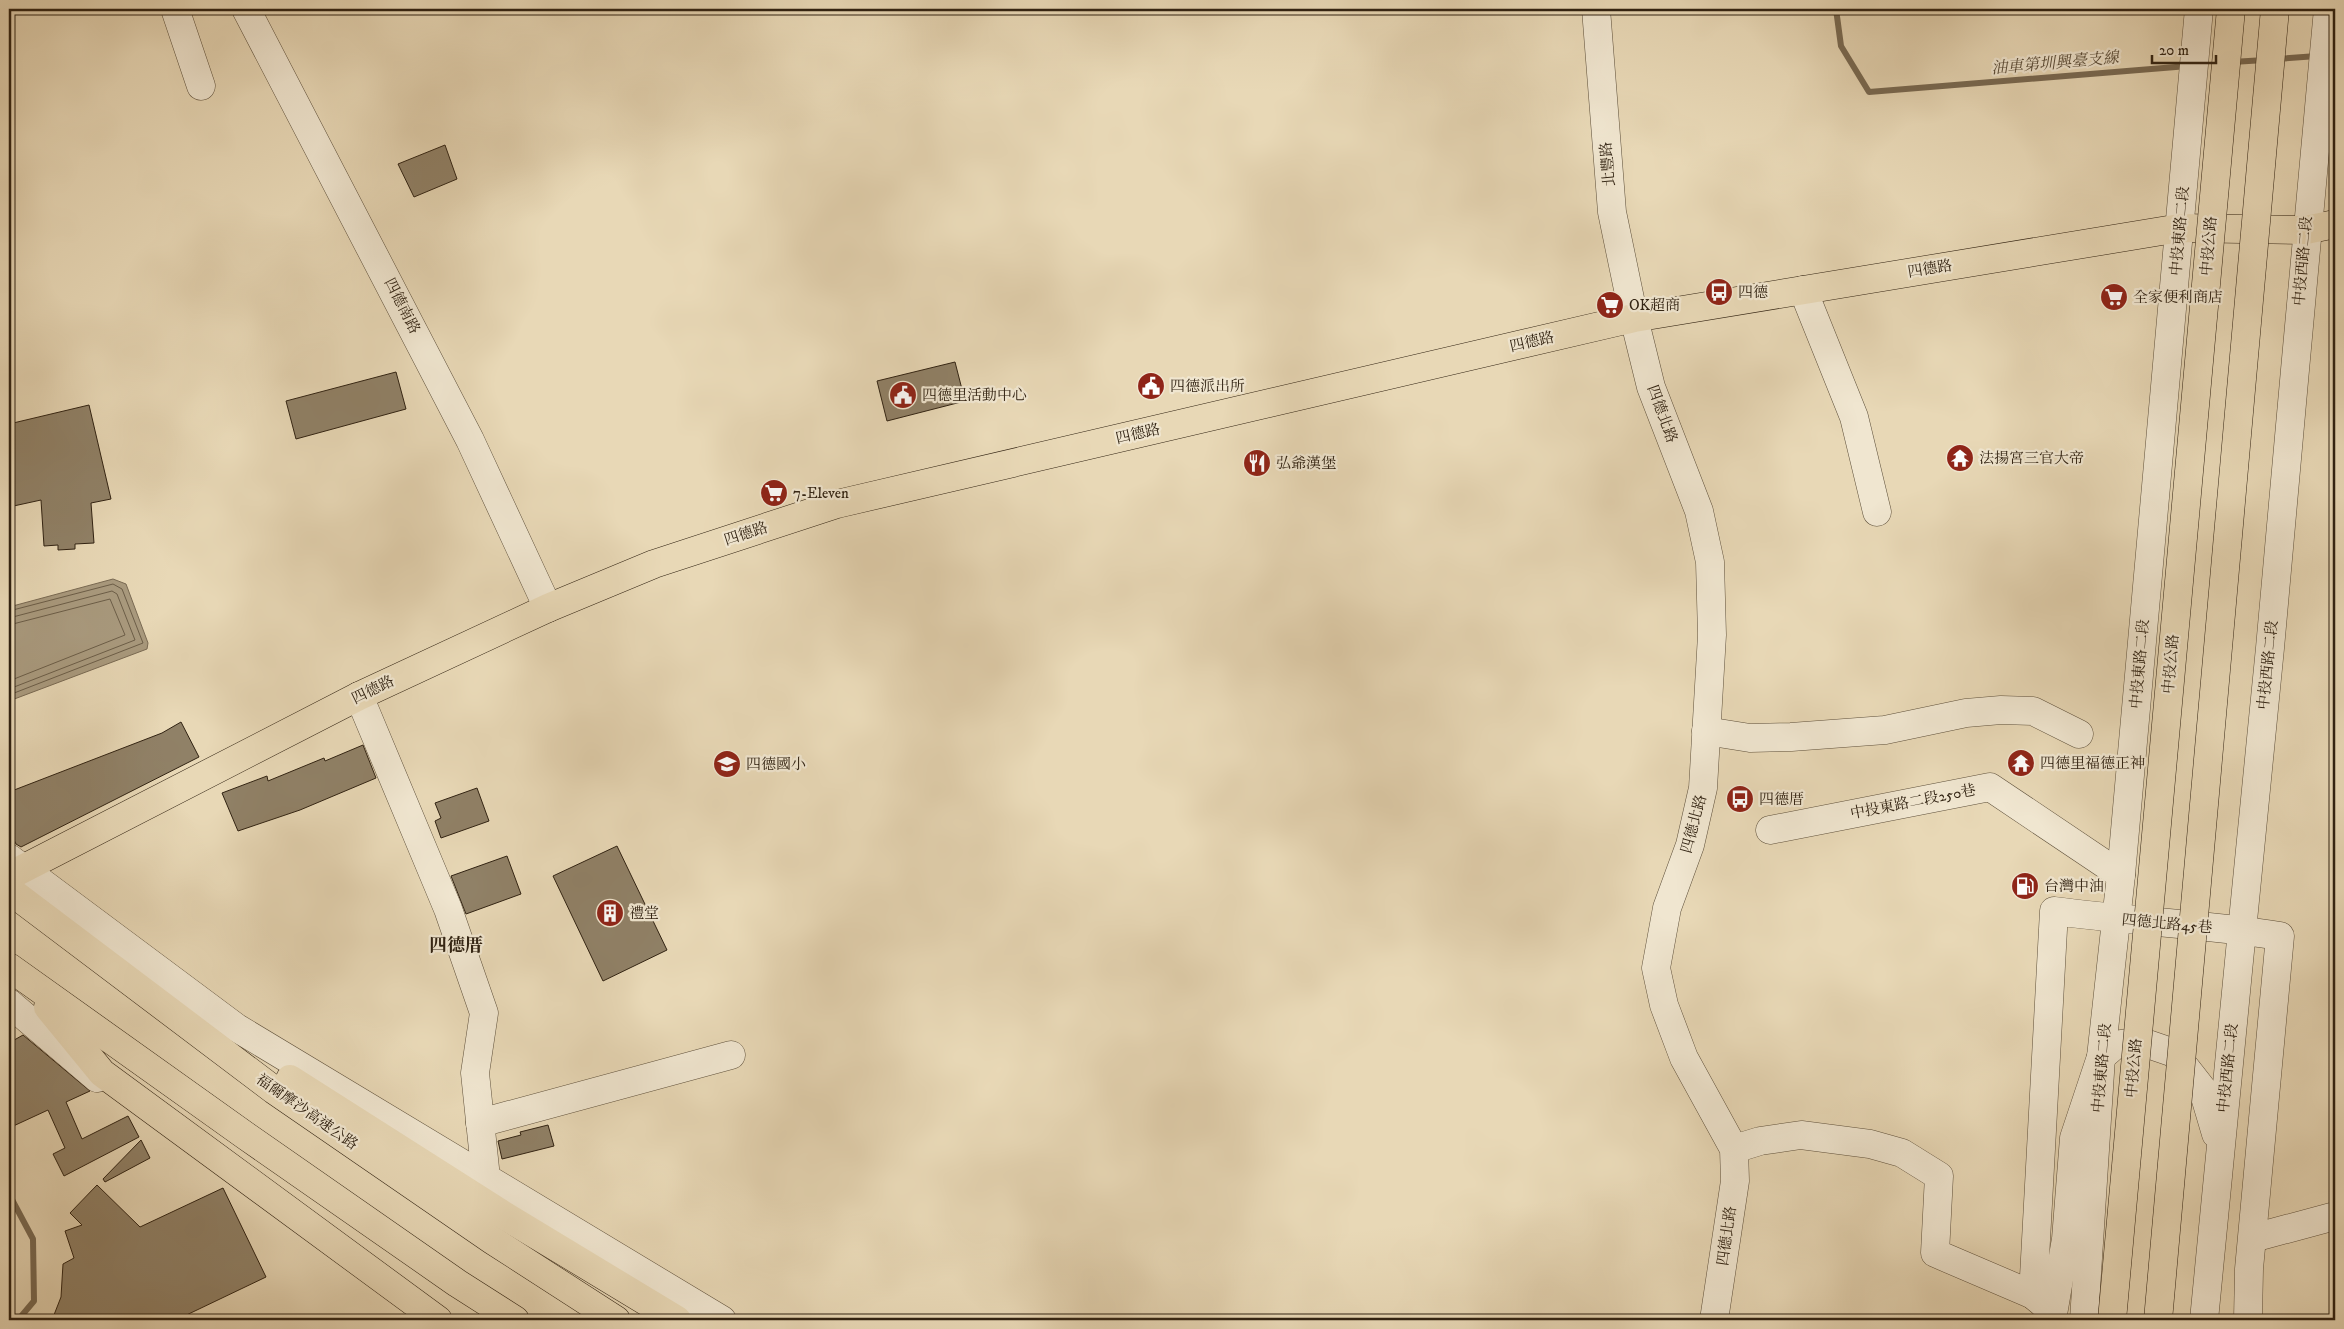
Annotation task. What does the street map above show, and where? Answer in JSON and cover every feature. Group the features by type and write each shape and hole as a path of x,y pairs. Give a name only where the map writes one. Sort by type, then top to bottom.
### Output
{"main road":[{"name":"中投公路","path":"2112,1320 2231,9"},
{"path":"2158,1320 2275,9"},
{"name":"四德路","path":"12,874 360,696 548,608 654,564 837,504 1634,318 2180,228 2306,230 2335,224"},
{"name":"福爾摩沙高速公路","path":"12,874 71,936 274,1090 492,1240 616,1320"},
{"path":"71,936 224,1031 286,1077 463,1189 677,1320"},
{"path":"17,973 102,1073 438,1320"},
{"path":"17,973 432,1266 515,1320"}],"street":[{"path":"175,9 201,86"},
{"name":"四德南路","path":"246,9 453,406 548,608"},
{"name":"北豐路","path":"1596,9 1612,212 1634,318"},
{"name":"中投東路二段","path":"2084,1320 2101,1057 2117,920 2199,9"},
{"name":"中投西路二段","path":"2204,1320 2219,1145 2270,647 2306,230 2328,9"},
{"path":"1804,290 1854,416 1877,512"},
{"name":"四德北路","path":"1634,318 1651,387 1699,511 1710,562 1712,635 1703,788 1690,845 1667,908 1656,968 1664,1005 1684,1058 1734,1149 1735,1181 1714,1320"},
{"path":"360,696 448,910 484,1014 475,1073 486,1178"},
{"path":"1706,731 1750,738 1791,737 1885,730 1966,713 2001,710 2033,711 2079,734"},
{"name":"中投東路二段250巷","path":"1770,830 1990,787 2121,875"},
{"path":"12,874 238,1028 722,1320"},
{"name":"四德北路45巷","path":"2033,1294 2054,911 2117,920 2241,930 2280,936 2253,1238 2248,1320"},
{"path":"9,1003 103,1083 425,1320"},
{"path":"2053,1316 2066,1239 2074,1138 2101,1057 2115,1045 2139,1041 2174,1053 2203,1090 2219,1145"},
{"path":"480,1123 731,1055"},
{"path":"1734,1149 1760,1141 1801,1135 1870,1144 1902,1153 1939,1176 1935,1253 2033,1294 2053,1316"},
{"path":"2253,1238 2335,1216"}],"water":[{"path":"113,579 126,584 148,643 147,649 9,701 9,607"}],"building":[{"path":"445,145 457,179 414,197 398,164"},
{"name":"四德里活動中心","path":"955,362 965,401 887,421 877,381"},
{"path":"396,372 406,409 296,439 286,401"},
{"path":"89,405 111,499 91,503 94,543 75,544 75,549 58,550 58,545 44,546 41,500 9,507 9,424"},
{"path":"181,722 199,757 21,847 16,844 9,830 9,792 162,733"},
{"path":"363,745 376,778 300,810 238,831 222,793 267,776 268,781 324,758 325,761"},
{"path":"477,788 489,821 441,838 435,821 441,818 435,803"},
{"name":"禮堂","path":"617,846 667,950 603,981 553,876"},
{"path":"507,856 521,894 466,914 451,876"},
{"path":"23,1035 90,1091 66,1102 82,1139 128,1116 139,1137 64,1176 53,1154 65,1148 48,1110 9,1128 9,1043"},
{"path":"548,1125 554,1146 502,1159 498,1141 521,1135 520,1132"},
{"path":"141,1140 150,1158 105,1182 103,1179"},
{"path":"97,1185 140,1227 223,1188 266,1277 176,1320 52,1320 61,1297 63,1264 74,1258 65,1231 82,1225 70,1213"}],"waterway":[{"name":"油車第圳興臺支線","path":"1836,9 1841,46 1869,92 2188,66"},
{"name":"油車第圳興臺支線","path":"2277,59 2317,56"},
{"name":"油車第圳興臺支線","path":"2232,62 2265,60"},
{"path":"9,1194 33,1239 34,1301 18,1320"}],"place":[{"name":"四德","path":"1719,292"},
{"name":"全家便利商店","path":"2114,297"},
{"name":"OK超商","path":"1610,305"},
{"name":"四德派出所","path":"1151,386"},
{"name":"四德里活動中心","path":"903,395"},
{"name":"法揚宮三官大帝","path":"1960,458"},
{"name":"弘爺漢堡","path":"1257,463"},
{"name":"7-Eleven","path":"774,493"},
{"name":"四德里福德正神","path":"2021,763"},
{"name":"四德國小","path":"727,764"},
{"name":"四德厝","path":"1740,799"},
{"name":"台灣中油","path":"2025,886"},
{"name":"禮堂","path":"610,913"}],"district":[{"name":"四德厝","path":"456,946"}]}
